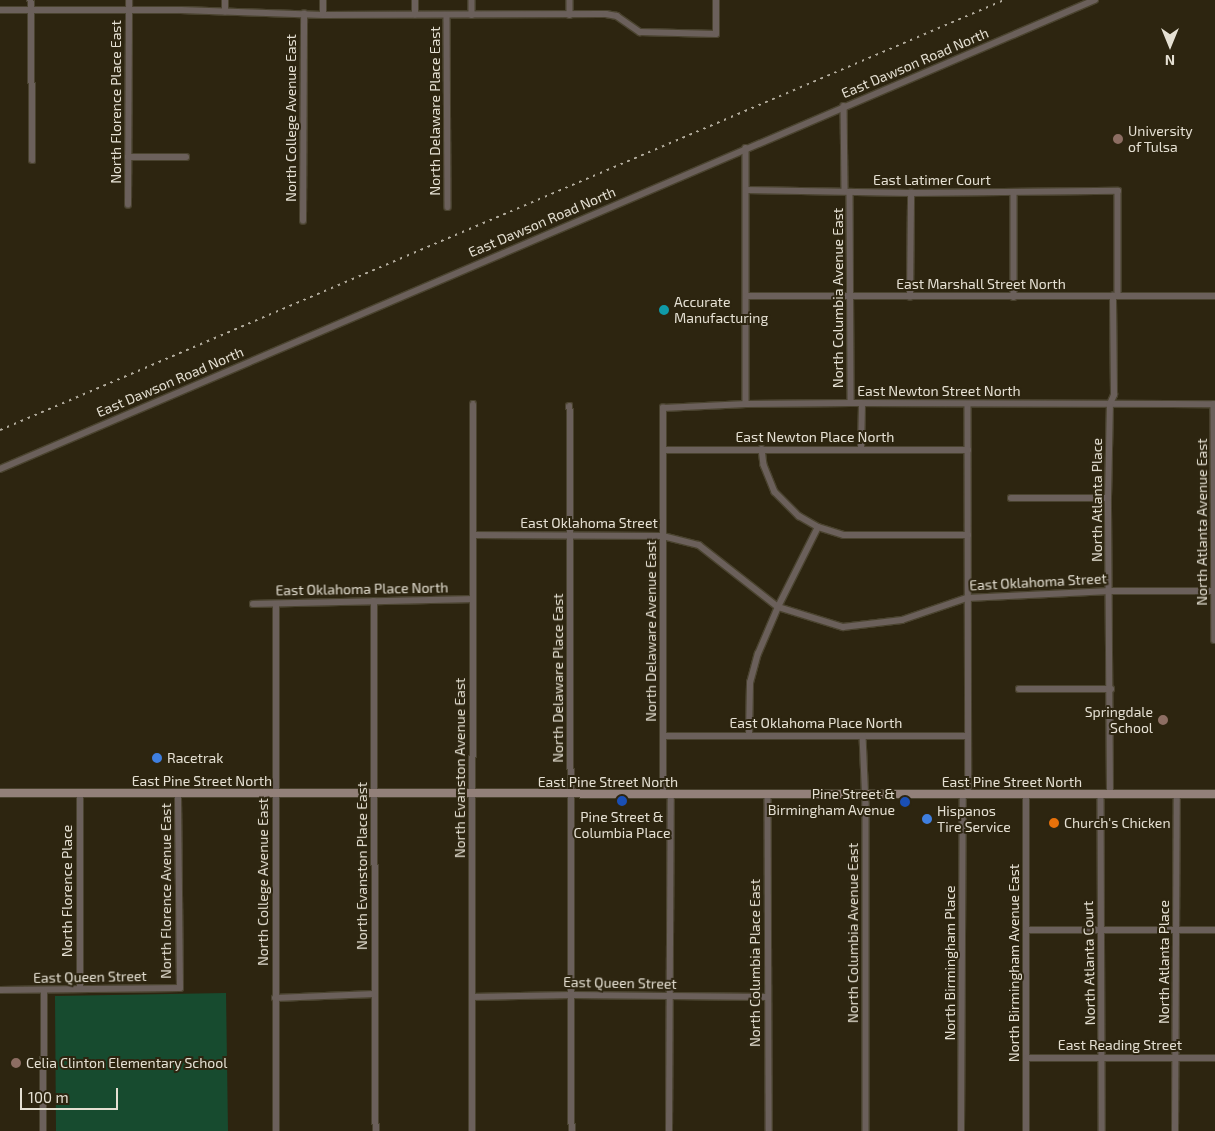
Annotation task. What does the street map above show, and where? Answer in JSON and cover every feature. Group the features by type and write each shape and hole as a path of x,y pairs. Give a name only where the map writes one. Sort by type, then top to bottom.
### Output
{"main road":[{"name":"East Pine Street North","path":"0,793 1215,794"}],"street":[{"path":"31,0 33,160"},
{"name":"North Florence Place East","path":"128,205 129,0"},
{"path":"225,0 225,12"},
{"path":"323,0 323,15"},
{"path":"415,0 415,15"},
{"path":"472,0 472,15"},
{"path":"570,0 570,15"},
{"path":"0,10 129,10 323,15 606,14 617,16 640,32 716,34 716,0"},
{"name":"East Dawson Road North","path":"0,469 1095,0"},
{"name":"North College Avenue East","path":"303,221 304,14"},
{"name":"North Delaware Place East","path":"447,15 448,207"},
{"name":"North Columbia Avenue East","path":"844,106 851,296 851,403"},
{"path":"746,148 746,404"},
{"path":"128,157 186,157"},
{"name":"East Latimer Court","path":"746,190 911,193 1118,191"},
{"name":"North Atlanta Place","path":"1110,794 1111,689 1108,498 1110,404 1114,395 1118,191"},
{"path":"1014,192 1014,297"},
{"path":"910,297 911,193"},
{"name":"East Marshall Street North","path":"746,296 1215,296"},
{"name":"East Newton Street North","path":"663,408 746,404 851,403 1214,404"},
{"path":"861,449 862,404"},
{"name":"North Birmingham Place","path":"961,1131 968,736 966,598 968,404"},
{"name":"North Atlanta Avenue East","path":"1214,404 1215,640"},
{"name":"North Evanston Avenue East","path":"472,405 472,1131"},
{"name":"North Delaware Place East","path":"570,406 572,1131"},
{"name":"North Delaware Avenue East","path":"663,408 664,736 667,794 670,997 669,1131"},
{"path":"762,449 764,465 775,492 798,516 818,527 844,535 968,536"},
{"name":"East Newton Place North","path":"663,450 968,450"},
{"path":"1011,498 1108,498"},
{"path":"750,736 749,697 753,670 778,607 818,527"},
{"name":"East Oklahoma Street","path":"473,535 663,536 699,544 778,607 843,627 902,620 966,598 1110,591 1215,591"},
{"name":"East Oklahoma Place North","path":"253,604 473,599"},
{"name":"North Evanston Place East","path":"374,601 376,1131"},
{"name":"North College Avenue East","path":"276,604 276,1131"},
{"path":"1019,689 1111,689"},
{"name":"East Oklahoma Place North","path":"664,736 968,736"},
{"name":"North Columbia Avenue East","path":"863,736 865,794 866,1131"},
{"name":"North Florence Avenue East","path":"178,793 180,988"},
{"name":"North Florence Place","path":"80,794 80,989"},
{"name":"North Columbia Place East","path":"768,794 769,1131"},
{"name":"North Birmingham Avenue East","path":"1026,794 1026,1131"},
{"name":"North Atlanta Court","path":"1101,794 1102,1131"},
{"name":"North Atlanta Place","path":"1175,1131 1177,794"},
{"path":"1026,930 1215,930"},
{"name":"East Queen Street","path":"0,990 180,988"},
{"path":"43,1131 44,991"},
{"path":"275,998 374,994"},
{"name":"East Queen Street","path":"472,997 572,995 768,997"},
{"name":"East Reading Street","path":"1026,1058 1215,1058"}],"green space":[{"path":"226,993 228,1131 56,1131 55,996"}],"railway":[{"path":"0,430 1004,0"}],"place":[{"name":"University of Tulsa","path":"1118,139"},
{"name":"Accurate Manufacturing","path":"664,310"},
{"name":"Springdale School","path":"1163,720"},
{"name":"Racetrak","path":"157,758"},
{"name":"Pine Street & Columbia Place","path":"622,801"},
{"name":"Pine Street & Birmingham Avenue","path":"905,802"},
{"name":"Hispanos Tire Service","path":"927,819"},
{"name":"Church's Chicken","path":"1054,823"},
{"name":"Celia Clinton Elementary School","path":"16,1063"}]}
